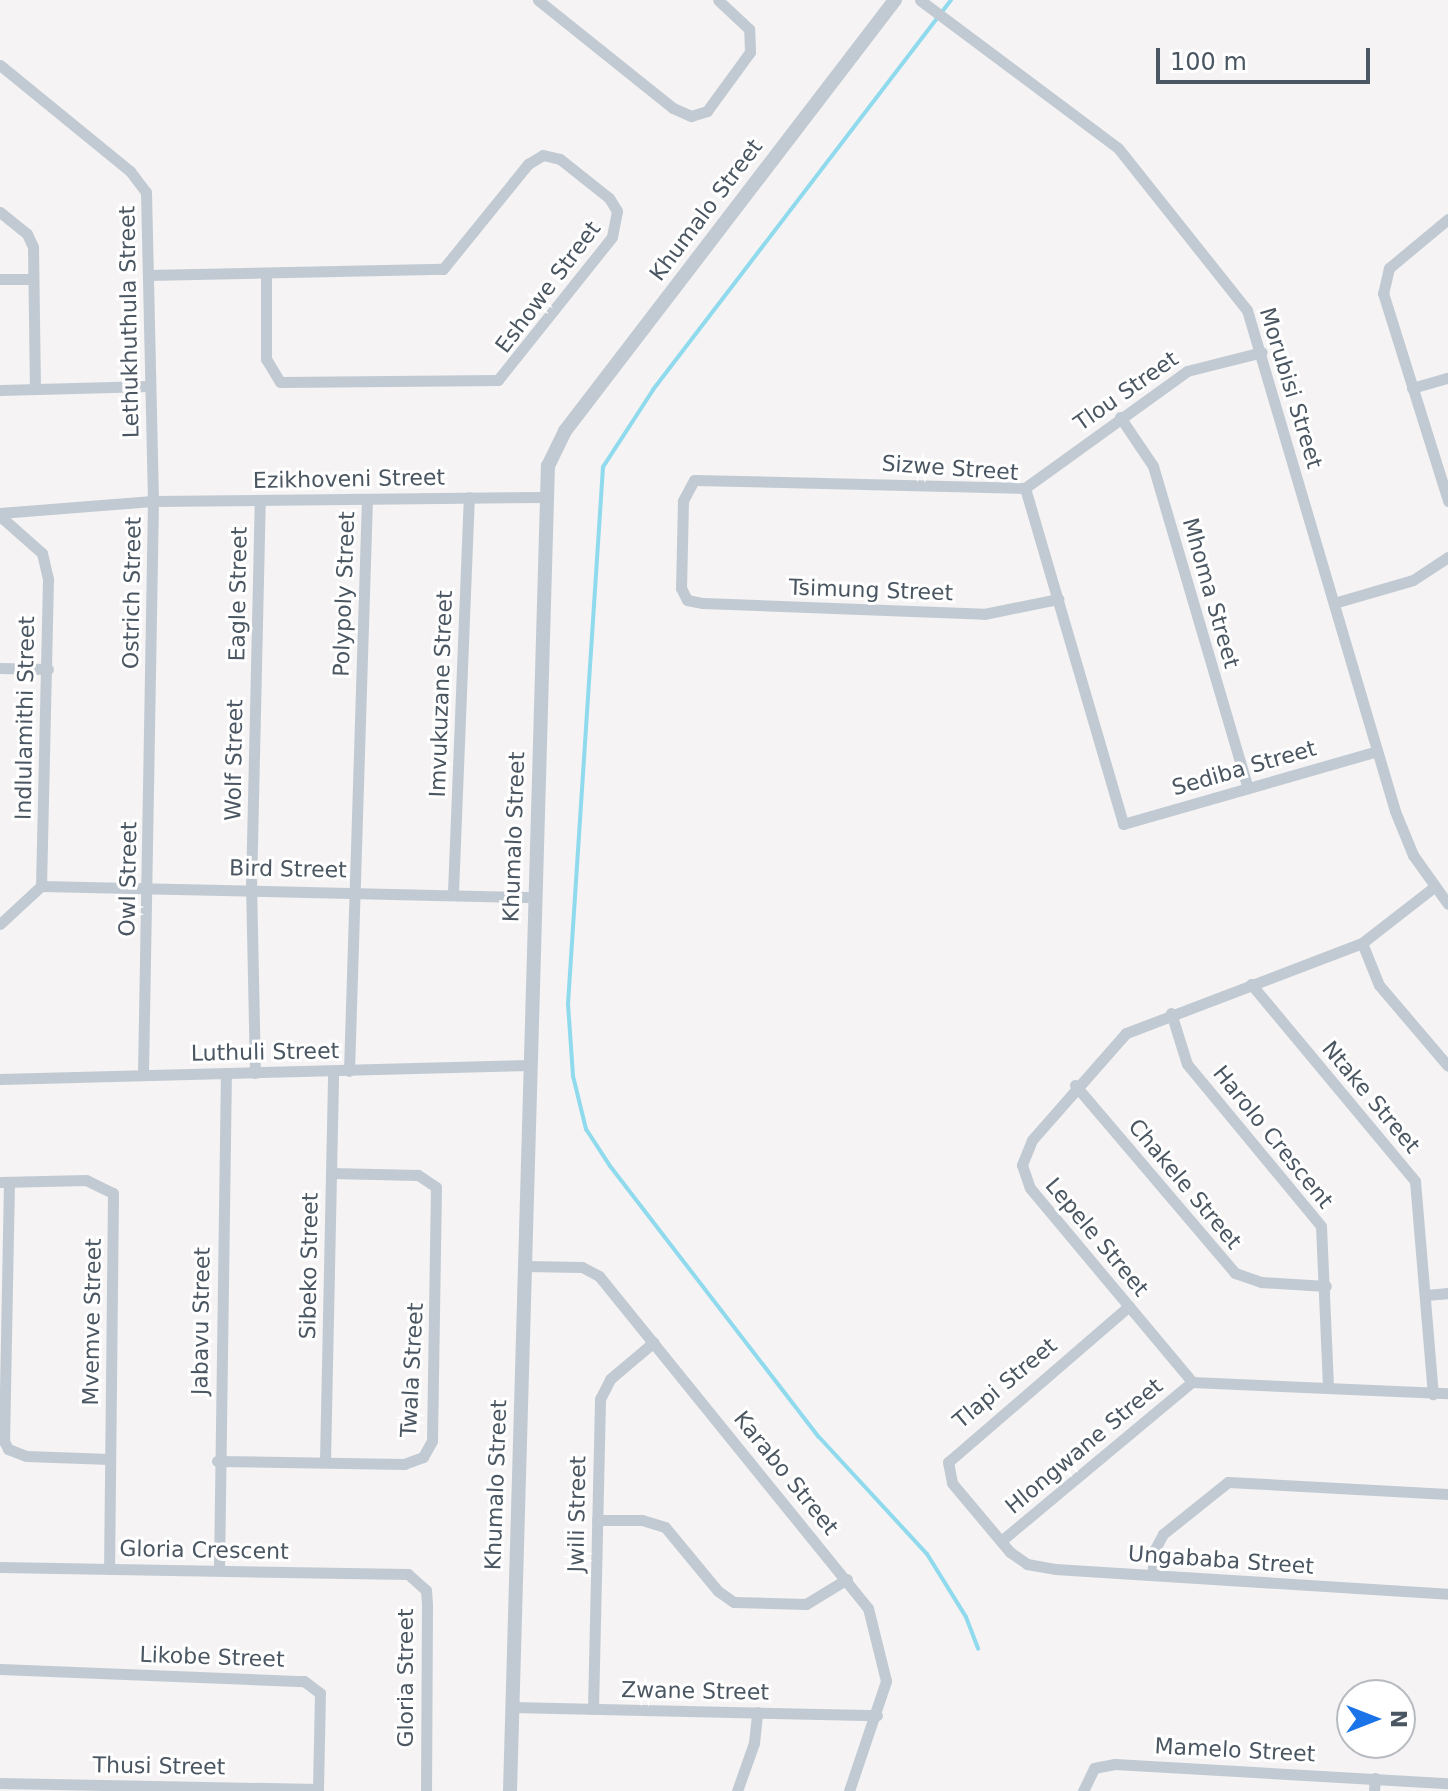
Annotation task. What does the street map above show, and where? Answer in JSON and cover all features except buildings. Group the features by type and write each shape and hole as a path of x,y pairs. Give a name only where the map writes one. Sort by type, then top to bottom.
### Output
{"street":[{"path":"538,0 673,108 691,116 707,111 750,52 749,29 718,0"},
{"name":"Khumalo Street","path":"510,1791 548,466 565,431 895,0"},
{"name":"Morubisi Street","path":"923,2 1129,160 1241,300 1262,352 1405,839 1448,904"},
{"name":"Lethukhuthula Street","path":"0,65 140,180 146,192 153,501"},
{"name":"Eshowe Street","path":"148,275 448,267 528,164 543,155 560,159 609,198 617,211 612,237 511,370 489,381 280,382 266,359 266,274"},
{"path":"0,212 31,241 35,389"},
{"path":"1448,219 1386,273 1385,304 1448,501"},
{"path":"0,279 33,279"},
{"name":"Tlou Street","path":"1025,488 1120,417 1195,367 1262,352"},
{"path":"1412,388 1448,378"},
{"path":"0,390 150,386"},
{"name":"Mhoma Street","path":"1120,417 1153,466 1248,788"},
{"name":"Sizwe Street","path":"683,596 683,501 694,480 1025,488 1123,824"},
{"name":"Imvukuzane Street","path":"453,892 469,497"},
{"name":"Ezikhoveni Street","path":"153,501 546,497"},
{"name":"Polypoly Street","path":"349,1071 367,499"},
{"name":"Indlulamithi Street","path":"0,514 153,501"},
{"name":"Ostrich Street","path":"151,686 153,501"},
{"name":"Eagle Street","path":"256,688 260,501"},
{"name":"Indlulamithi Street","path":"0,514 31,540 47,566 48,669 41,886"},
{"path":"1334,603 1413,580 1448,557"},
{"name":"Tsimung Street","path":"683,596 703,603 984,614 1058,599"},
{"path":"0,668 48,669"},
{"name":"Owl Street","path":"143,1073 151,686"},
{"name":"Wolf Street","path":"255,1073 251,888 256,688"},
{"name":"Sediba Street","path":"1123,824 1377,751"},
{"path":"0,924 41,886"},
{"name":"Bird Street","path":"41,886 453,892 535,897"},
{"name":"Lepele Street","path":"1192,1382 1030,1188 1023,1174 1032,1140 1075,1085 1118,1038 1171,1013 1362,943 1434,887"},
{"path":"1362,943 1379,985 1448,1066"},
{"name":"Ntake Street","path":"1251,984 1415,1181 1433,1394"},
{"name":"Harolo Crescent","path":"1171,1013 1187,1064 1318,1220 1326,1286 1328,1388"},
{"name":"Luthuli Street","path":"0,1079 530,1065"},
{"name":"Sibeko Street","path":"325,1461 333,1072"},
{"name":"Jabavu Street","path":"219,1570 217,1461 226,1073"},
{"name":"Chakele Street","path":"1075,1085 1235,1273 1261,1282 1326,1286"},
{"name":"Twala Street","path":"217,1461 404,1464 423,1457 432,1441 438,1213 436,1187 426,1177 331,1173"},
{"name":"Mvemve Street","path":"5,1182 86,1180 113,1193 109,1569"},
{"path":"5,1182 4,1441 8,1449 26,1456 110,1459"},
{"name":"Karabo Street","path":"525,1266 560,1264 591,1270 654,1342 871,1612 885,1673 877,1715 849,1791"},
{"path":"1426,1295 1448,1293"},
{"name":"Tlapi Street","path":"1001,1541 952,1483 948,1462 1129,1306"},
{"name":"Jwili Street","path":"593,1709 603,1388 654,1342"},
{"path":"1192,1382 1448,1393"},
{"name":"Hlongwane Street","path":"1001,1541 1192,1382"},
{"path":"1152,1575 1155,1549 1163,1534 1228,1482 1448,1494"},
{"path":"597,1520 652,1521 665,1527 718,1591 734,1602 806,1604 847,1579"},
{"name":"Ungababa Street","path":"1001,1541 1035,1566 1448,1594"},
{"path":"0,1567 0,1574"},
{"name":"Gloria Crescent","path":"0,1567 408,1574"},
{"name":"Gloria Street","path":"408,1574 426,1590 426,1791"},
{"name":"Likobe Street","path":"0,1669 304,1681 320,1693 318,1790"},
{"name":"Zwane Street","path":"512,1707 877,1715"},
{"path":"737,1791 754,1743 757,1712"},
{"name":"Mamelo Street","path":"1083,1791 1088,1773 1103,1764 1374,1785 1448,1783"},
{"name":"Thusi Street","path":"0,1783 318,1790"}],"waterway":[{"path":"951,0 653,390 603,467 568,1004 573,1076 586,1129 610,1166 819,1437 927,1554 966,1617 978,1649"}]}
